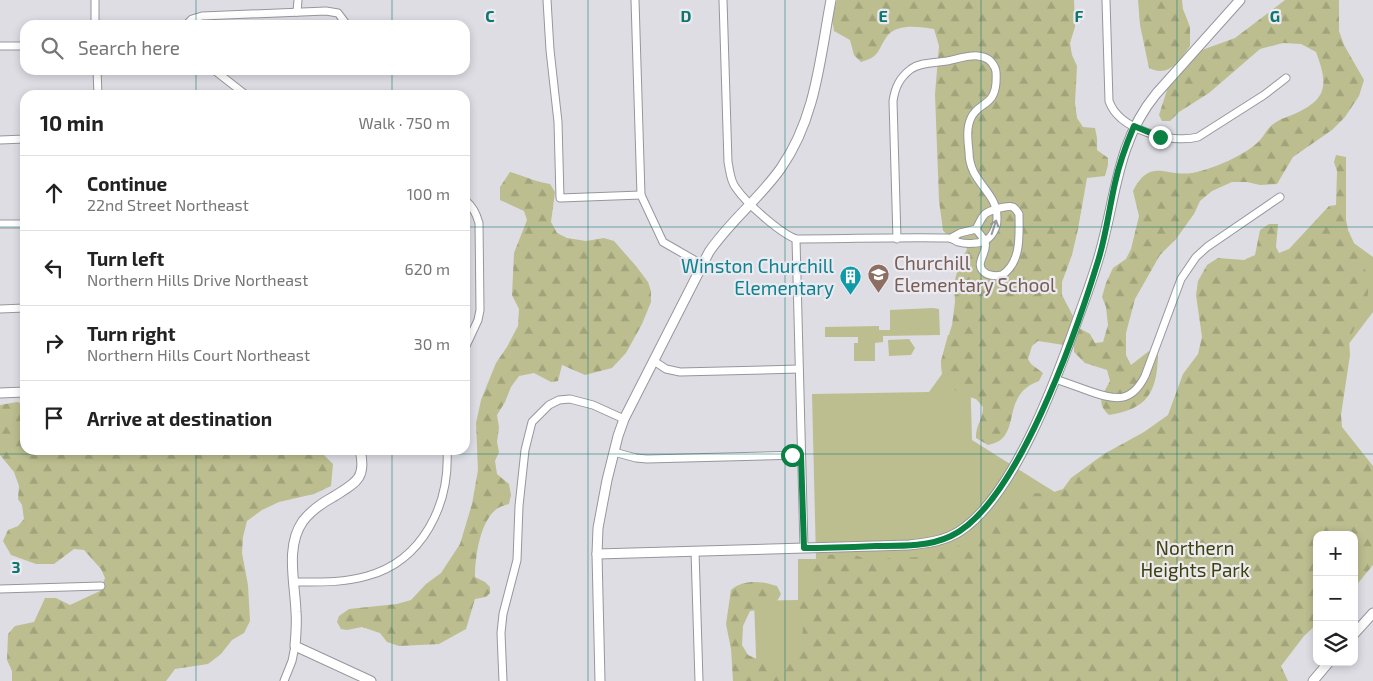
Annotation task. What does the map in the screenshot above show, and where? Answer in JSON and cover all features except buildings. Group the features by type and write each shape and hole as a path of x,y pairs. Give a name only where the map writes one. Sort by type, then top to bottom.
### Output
{"street":[{"path":"95,0 96,20"},
{"path":"297,12 298,0"},
{"path":"547,0 550,50 558,122 560,198 641,195"},
{"path":"635,0 641,195 663,242 703,265"},
{"path":"723,0 728,162 732,182 736,189 751,204 786,235 796,240 897,239 951,238 960,242 985,241 992,236 996,228 995,202 981,186 973,173 968,159 970,121 976,110 988,102 993,95 995,89 995,69 987,59 979,56 964,57 921,64 912,68 898,82 894,91 893,101 897,239"},
{"path":"600,681 597,554 601,509 614,452 624,419 718,238 751,204 782,166 794,144 809,112 820,70 831,0"},
{"path":"1106,0 1109,101 1116,114 1134,126 1160,137 1176,140 1198,138 1264,95 1286,78"},
{"path":"597,554 909,545 937,541 970,524 987,506 1011,470 1039,417 1055,379 1098,260 1123,152 1134,126 1145,107 1240,0"},
{"path":"191,20 202,16 333,11 344,20"},
{"path":"0,46 20,46"},
{"path":"97,75 98,90"},
{"path":"220,75 240,90"},
{"path":"0,140 20,139"},
{"path":"1055,379 1111,398 1126,397 1134,392 1145,376 1181,279 1189,266 1207,247 1280,197"},
{"path":"470,205 479,223 481,300 478,320 470,337"},
{"path":"951,238 960,232 976,229 986,214 1012,207 1019,214 1019,240 1015,260 1011,268 1002,275 990,275 980,267 980,262 986,248 985,241 976,229"},
{"path":"0,224 20,224"},
{"path":"796,240 804,548"},
{"path":"0,309 20,308"},
{"path":"654,361 666,368 680,372 799,369"},
{"path":"0,392 20,392"},
{"path":"503,681 501,633 503,614 517,560 519,506 525,450 532,422 549,405 559,400 570,399 593,405 624,419"},
{"path":"614,452 647,459 801,455"},
{"path":"284,681 290,668 297,629 292,556 298,532 303,522 312,512 356,482 362,468 361,455"},
{"path":"294,582 339,581 367,576 388,568 407,554 431,525 441,502 446,483 447,455"},
{"path":"694,551 699,681"},
{"path":"0,589 101,586"},
{"path":"1358,630 1373,613"},
{"path":"295,646 371,681"},
{"path":"1313,681 1326,666"}],"green space":[{"path":"837,0 1074,0 1075,27 1070,43 1072,55 1077,66 1075,103 1077,118 1083,127 1095,128 1097,150 1108,158 1108,165 1105,176 1087,178 1072,255 1062,282 1062,295 1074,318 1064,345 1038,341 1032,346 1028,359 1031,364 1043,373 1039,381 1020,394 1009,428 1005,435 995,443 988,445 976,438 983,407 976,399 963,395 953,389 942,374 941,361 952,325 955,302 954,283 959,265 967,249 962,241 952,241 943,230 939,201 935,94 939,46 934,29 904,27 893,31 888,35 876,55 861,62 854,55 850,40 834,31 832,18"},
{"path":"1138,0 1182,0 1183,9 1190,27 1190,46 1177,62 1168,69 1156,71 1149,68 1140,25"},
{"path":"1285,0 1339,0 1339,31 1344,45 1364,80 1359,96 1345,117 1332,130 1293,157 1277,184 1260,185 1247,182 1232,182 1212,191 1200,201 1194,214 1176,239 1160,255 1135,299 1126,333 1126,355 1131,365 1149,351 1158,355 1152,389 1141,403 1133,408 1109,415 1101,402 1110,381 1107,370 1085,363 1074,352 1074,339 1079,328 1090,334 1095,343 1103,342 1108,325 1106,307 1102,297 1113,268 1126,259 1131,249 1139,216 1133,191 1139,181 1152,171 1183,174 1200,171 1219,165 1247,151 1260,140 1274,123 1312,104 1322,91 1323,74 1316,52 1301,44 1283,43 1260,49 1209,93 1179,112 1170,121 1162,121 1159,115 1168,87 1202,50 1235,38"},
{"name":"Northern Heights Park","path":"1336,155 1346,157 1346,220 1348,230 1370,279 1366,306 1349,339 1350,355 1341,415 1342,427 1373,466 1373,565 1358,583 1358,531 1313,531 1313,628 1304,636 1281,666 1288,681 733,681 731,649 726,624 731,590 736,586 753,582 777,586 781,594 775,603 764,609 750,611 743,626 742,645 748,655 764,662 782,661 792,656 802,642 803,626 799,605 811,590 813,570 817,561 824,555 853,554 867,560 877,561 890,558 921,557 951,549 966,542 980,532 1013,499 1035,493 1048,494 1063,489 1071,478 1104,454 1144,432 1168,415 1183,374 1198,354 1202,337 1196,295 1198,281 1207,265 1218,258 1244,260 1255,255 1260,230 1269,224 1278,224 1276,247 1279,253 1289,249 1329,206 1336,205 1337,171 1334,162"},
{"path":"510,172 550,184 555,192 551,222 557,233 567,238 586,241 604,238 614,241 648,282 651,291 651,302 642,324 626,353 612,368 585,375 562,365 558,381 551,382 534,373 519,376 511,387 497,415 499,452 495,461 497,474 509,484 511,495 509,504 499,507 492,514 483,530 476,559 475,577 490,587 490,593 486,597 475,599 466,629 439,644 399,646 387,642 380,633 362,627 347,630 341,629 337,622 339,616 349,609 397,604 411,600 426,584 441,573 460,544 472,504 478,470 476,423 481,400 496,363 518,326 519,309 512,295 514,253 527,220 524,211 500,200 500,187"},
{"name":"Northern Heights Park","path":"1337,231 1373,257 1373,312 1335,362 1336,442 1353,531 1313,531 1313,536 757,681 754,601 798,600 798,559 816,559 812,394 929,392 942,374 941,361 948,335 969,335 972,440 1061,496 1189,424"},
{"path":"939,309 940,335 883,336 883,342 875,343 875,361 854,361 854,343 858,343 858,337 825,337 825,327 879,326 879,330 890,330 890,310"},
{"path":"909,339 915,348 911,355 889,356 888,340"},
{"path":"20,403 20,455 324,455 333,464 331,486 314,494 279,502 262,510 247,521 242,553 248,585 250,621 244,633 232,640 221,654 208,664 175,669 166,681 12,681 12,671 7,660 8,634 15,626 34,622 45,598 56,598 70,605 100,591 105,578 101,569 84,550 74,549 54,564 36,564 11,555 3,541 8,530 18,526 24,519 22,505 18,499 19,486 14,472 0,455 0,405"}],"place":[{"name":"Churchill Elementary School","path":"878,293"},
{"name":"Winston Churchill Elementary","path":"850,296"}],"route":[{"path":"792,455 801,455 804,548 924,544 949,537 970,524 987,506 1024,448 1055,379 1098,260 1123,152 1134,126 1160,137"}]}
